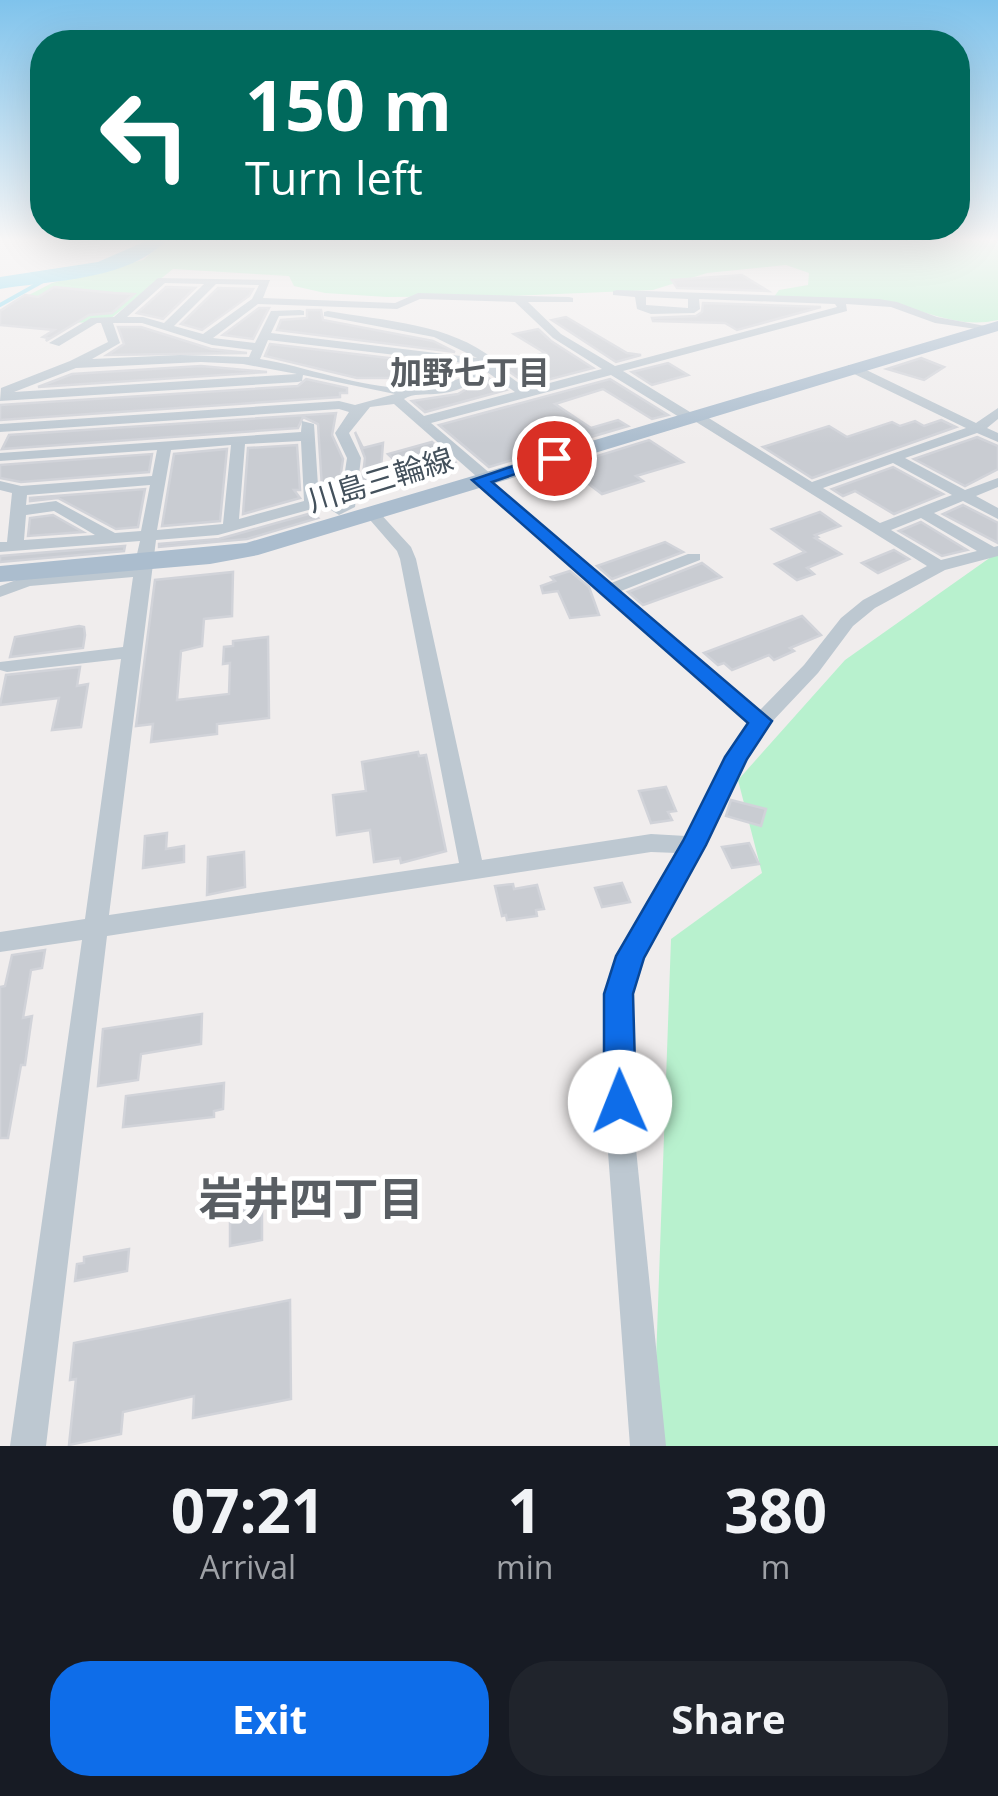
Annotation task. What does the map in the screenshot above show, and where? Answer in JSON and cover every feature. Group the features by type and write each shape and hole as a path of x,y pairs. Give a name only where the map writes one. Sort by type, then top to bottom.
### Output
{"main road":[{"name":"川島三輪線","path":"0,574 142,567 249,550 343,515 372,513 994,327"}],"street":[{"path":"112,320 126,308"},
{"path":"166,327 185,308"},
{"path":"204,339 245,308"},
{"path":"528,308 557,336 939,566"},
{"path":"644,308 694,308"},
{"path":"422,422 843,308"},
{"path":"905,308 936,320 994,327"},
{"path":"254,362 274,312 319,312 392,322 480,351 490,365 526,394"},
{"path":"55,343 95,320 144,320 204,339 490,365"},
{"path":"0,396 114,343 112,320"},
{"path":"74,364 195,357 254,362 330,376 402,396 422,422 484,479 760,721"},
{"path":"20,491 8,547 231,526 312,504 343,515 354,458 342,433 355,409 364,403 459,388 490,365"},
{"path":"852,368 998,438"},
{"path":"0,396 330,376"},
{"path":"0,428 339,404 355,409"},
{"path":"306,407 312,504"},
{"path":"812,487 978,428 998,412"},
{"path":"0,457 308,436"},
{"path":"231,526 238,441"},
{"path":"28,1446 142,567 165,446"},
{"path":"894,458 998,514"},
{"path":"0,485 20,491 158,480"},
{"path":"879,529 998,482"},
{"path":"18,511 56,506 114,538"},
{"path":"922,512 995,552"},
{"path":"372,513 405,550 408,559 472,868"},
{"path":"648,1446 621,1139 618,994 630,956 694,845 736,757 760,721 811,669 847,622 869,604 939,566 995,552"},
{"path":"609,590 694,557"},
{"path":"0,592 27,581 142,567"},
{"path":"7,666 131,652"},
{"path":"0,942 651,842 694,845"}],"green space":[{"path":"123,308 105,323 0,321 0,310"},
{"path":"910,308 998,308 998,320 957,321"},
{"path":"998,552 998,1446 653,1446 671,939 762,873 738,780 845,660"}],"building":[{"path":"117,308 112,313 89,315 46,341 48,338 43,337 54,330 0,325 0,311"},
{"path":"142,308 174,308 163,319 137,313"},
{"path":"197,308 232,308 202,330 181,324"},
{"path":"258,308 269,308 253,339 223,335"},
{"path":"702,308 816,308 737,330 725,323 652,318 696,316"},
{"path":"307,310 321,310 323,320 433,341 455,352 277,330 281,320 307,318"},
{"path":"566,317 627,353 641,355 616,362 552,320"},
{"path":"118,327 141,327 211,349 247,353 107,355 124,344"},
{"path":"538,329 593,368 528,385 500,365 545,353 514,334"},
{"path":"270,344 431,363 394,378 357,378 265,356"},
{"path":"921,358 944,367 924,380 887,369"},
{"path":"668,363 688,375 652,385 632,372"},
{"path":"201,366 267,372 38,387 72,374"},
{"path":"487,377 506,390 425,412 412,401 458,394"},
{"path":"306,379 347,388 347,393 340,393 340,397 0,420 0,405 298,386"},
{"path":"610,379 668,415 652,419 603,389 555,404 591,428 618,420 628,426 489,467 439,425"},
{"path":"336,413 332,435 343,459 339,487 322,488 318,424 303,417 298,428 2,449 9,435"},
{"path":"941,420 956,427 812,478 763,447 829,426 847,437 892,422 900,426 915,421 924,426"},
{"path":"355,432 363,448 383,443 380,482 362,483 365,458"},
{"path":"977,437 998,446 998,469 965,486 914,459"},
{"path":"649,440 683,462 636,476 643,481 602,494 565,466"},
{"path":"432,442 455,462 410,475 388,454"},
{"path":"297,445 300,490 294,490 300,498 243,514 248,448"},
{"path":"227,449 220,521 162,526 174,454"},
{"path":"152,454 149,472 21,482 0,478 0,465"},
{"path":"893,467 943,494 894,514 855,491 843,496 832,489"},
{"path":"145,489 138,527 116,529 58,498 30,501 30,498"},
{"path":"963,505 998,523 998,543 943,514"},
{"path":"820,512 840,526 815,538 841,554 807,568 814,574 797,580 775,564 805,552 772,529"},
{"path":"312,513 318,518 247,539 159,547 219,539"},
{"path":"53,515 83,532 28,536 30,518"},
{"path":"921,522 967,550 942,556 899,531"},
{"path":"665,542 683,552 612,579 597,566"},
{"path":"125,546 124,551 0,562 0,556"},
{"path":"894,550 909,559 878,573 862,563"},
{"path":"702,563 721,577 643,605 628,592"},
{"path":"570,571 589,587 599,615 570,618 558,591 543,593 541,586 555,581 551,577"},
{"path":"233,572 232,616 204,619 202,646 181,651 177,700 229,694 230,663 223,664 224,647 233,646 233,641 268,637 269,718 217,724 217,734 151,742 153,724 136,726 155,580"},
{"path":"802,616 821,635 790,648 794,651 774,660 769,655 732,670 704,653"},
{"path":"84,627 83,648 10,657 15,637"},
{"path":"80,667 77,686 88,684 81,727 52,730 59,698 0,705 6,675"},
{"path":"418,752 419,756 426,755 446,851 401,863 400,858 374,862 370,830 337,835 333,795 366,791 362,762"},
{"path":"666,787 676,811 668,812 672,820 651,823 639,791"},
{"path":"731,800 766,809 761,826 726,816"},
{"path":"167,833 166,849 184,846 184,862 143,868 145,836"},
{"path":"749,843 759,864 732,868 722,847"},
{"path":"244,852 245,887 207,895 208,857"},
{"path":"622,883 630,902 602,907 595,888"},
{"path":"513,884 514,889 537,885 544,909 536,910 537,916 507,920 506,915 502,916 495,886"},
{"path":"45,950 42,968 31,970 23,1018 32,1016 25,1065 21,1065 8,1138 0,1138 0,987 5,986 12,955"},
{"path":"202,1014 201,1044 141,1054 138,1080 98,1086 103,1029"},
{"path":"224,1083 223,1109 214,1111 214,1117 123,1127 126,1096"},
{"path":"262,1200 262,1240 230,1246 230,1206"},
{"path":"129,1249 127,1271 75,1281 77,1264 84,1263 84,1257"},
{"path":"290,1300 291,1399 193,1418 194,1396 123,1412 121,1434 69,1445 76,1379 70,1380 74,1343"}],"district":[{"name":"加野七丁目","path":"470,371"},
{"name":"岩井四丁目","path":"311,1197"}],"route":[{"path":"554,458 480,480 760,721 736,757 694,845 630,956 618,994 620,1102"}]}
